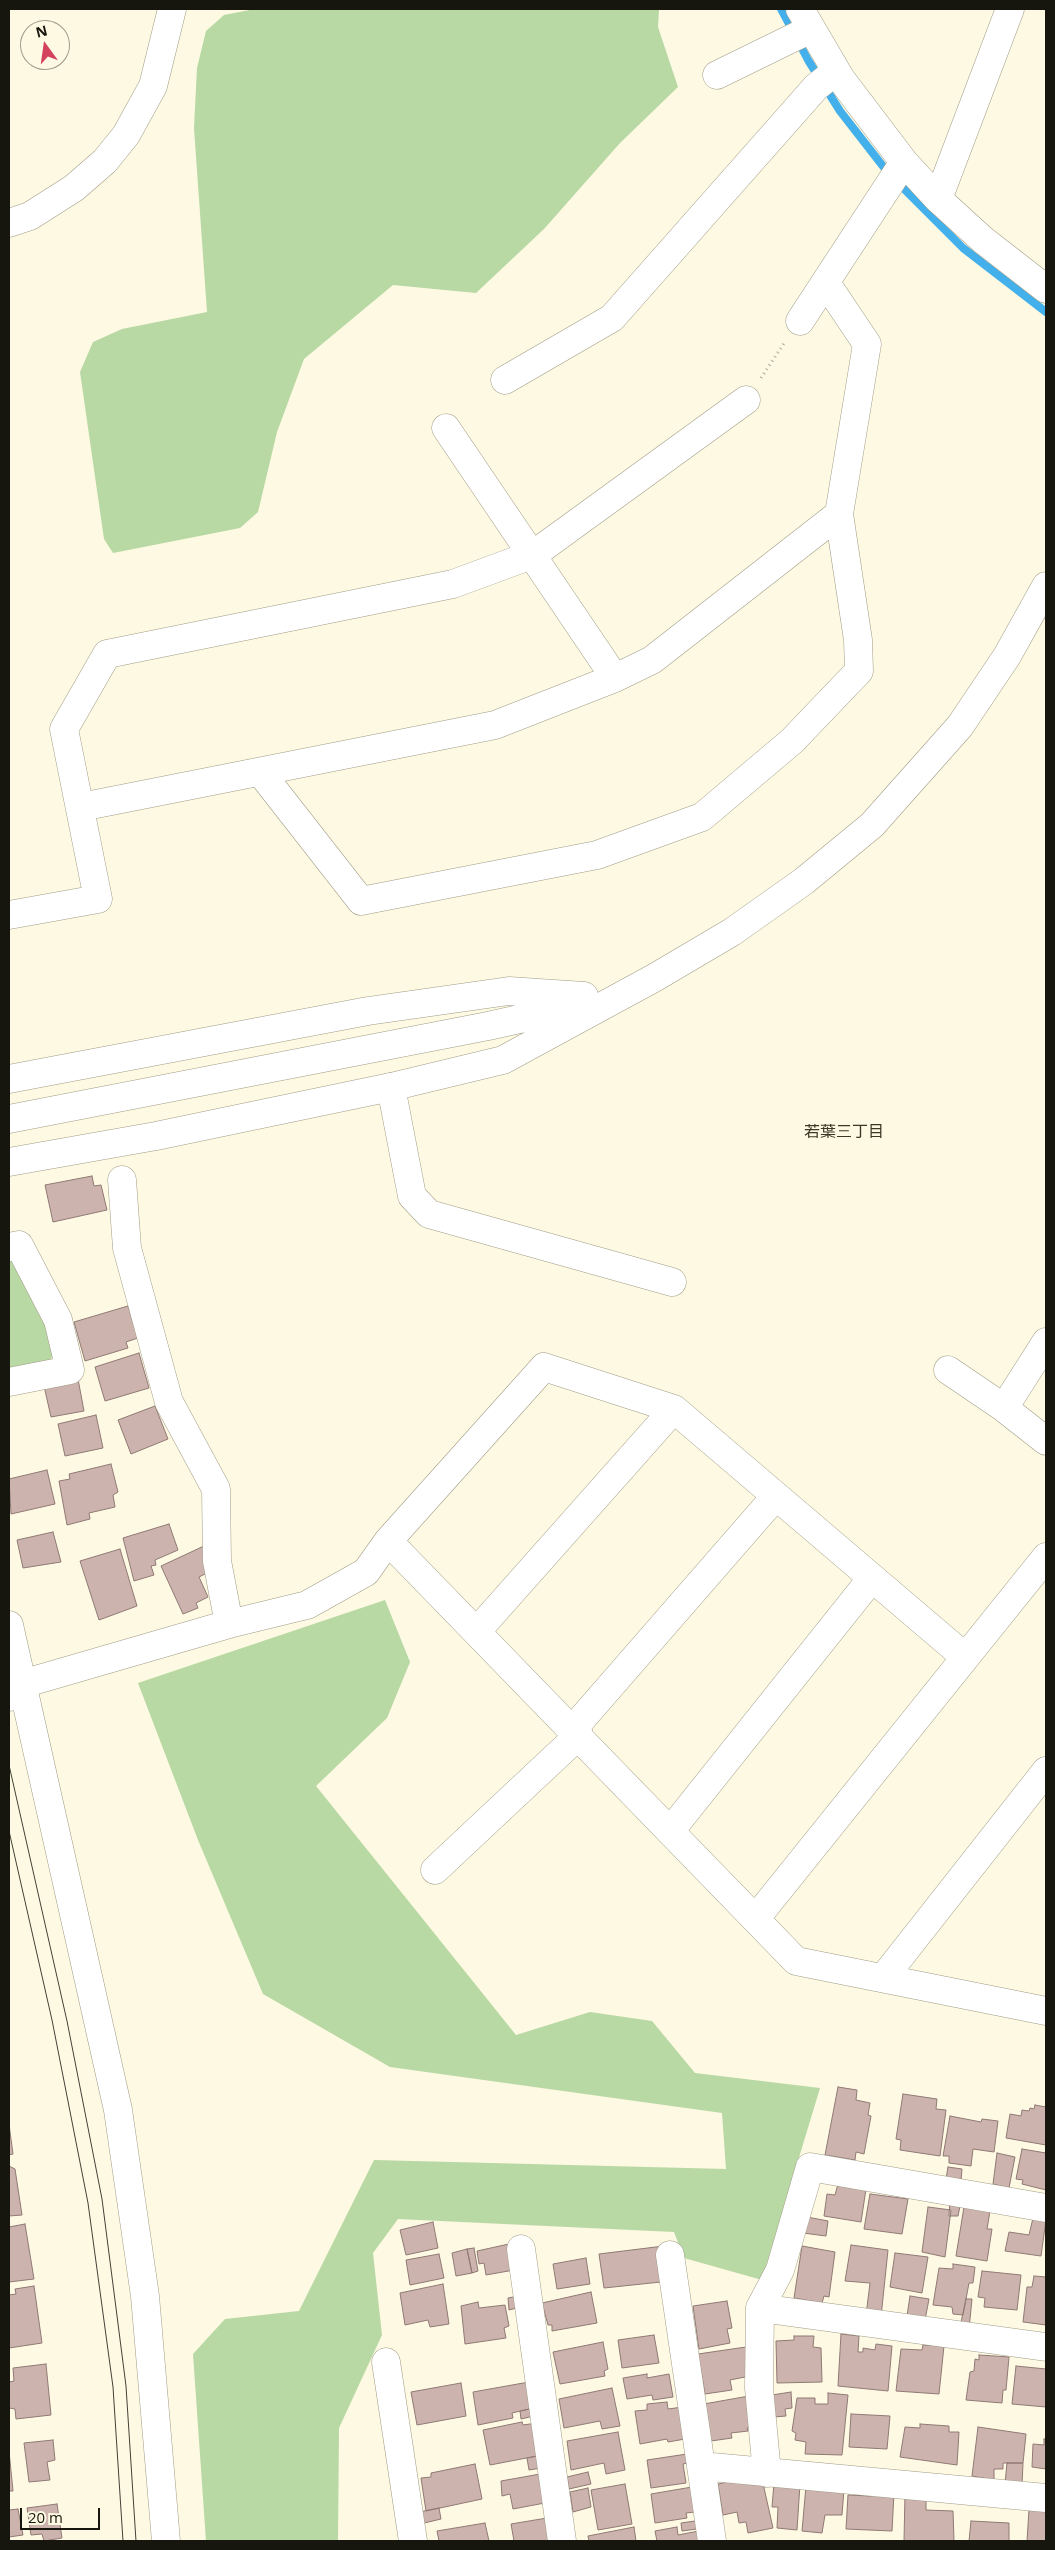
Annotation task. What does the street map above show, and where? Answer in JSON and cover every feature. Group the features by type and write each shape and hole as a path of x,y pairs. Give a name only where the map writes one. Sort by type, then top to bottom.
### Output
{"street":[{"path":"9,223 30,216 74,188 105,161 126,135 154,86 172,9"},
{"path":"938,199 1010,9"},
{"path":"717,75 783,42 806,19 826,79 938,199 983,240 1046,290"},
{"path":"505,380 612,318 826,79"},
{"path":"800,321 904,162"},
{"path":"261,773 361,901 598,856 702,816 792,741 859,671 858,640 839,514 867,344 826,283"},
{"path":"9,915 98,899 64,729 107,654 453,584 534,554 746,400"},
{"path":"446,428 534,554 615,678"},
{"path":"81,807 261,773 495,725 615,678 652,660 839,514"},
{"path":"9,1162 156,1136 391,1087 503,1060 654,978 732,932 804,881 872,825 960,726 1007,656 1046,586"},
{"path":"9,1079 368,1010 509,990 615,998"},
{"path":"9,1119 488,1026 615,998"},
{"path":"391,1087 412,1196 429,1214 672,1282"},
{"path":"122,1180 127,1248 170,1402 216,1489 217,1561 229,1624"},
{"path":"9,1247 19,1245 58,1320 70,1370 9,1382"},
{"path":"1004,1408 1046,1342"},
{"path":"15,1690 229,1624 307,1605 366,1572 388,1541 544,1367 674,1409 965,1657"},
{"path":"948,1370 1004,1408 1046,1441"},
{"path":"478,1631 674,1409"},
{"path":"435,1870 576,1732 775,1497"},
{"path":"388,1541 478,1631 796,1961 1044,2008"},
{"path":"756,1918 1046,1557"},
{"path":"671,1830 872,1578"},
{"path":"9,1625 15,1690 118,2110 145,2296 166,2541"},
{"path":"884,1977 1046,1771"},
{"path":"767,2473 759,2388 760,2308 780,2270 810,2167 1046,2208"},
{"path":"521,2249 562,2541"},
{"path":"670,2255 712,2541"},
{"path":"760,2308 1046,2347"},
{"path":"386,2362 413,2541"},
{"path":"701,2466 1046,2498"}],"path":[{"path":"746,400 800,321"}],"green space":[{"path":"255,9 659,9 658,27 678,87 620,143 544,229 476,293 393,285 304,359 277,432 258,512 240,528 113,553 104,539 80,372 93,342 122,329 207,312 194,128 197,68 206,31 224,15"},
{"path":"9,1254 11,1254 56,1348 49,1363 9,1372"},
{"path":"385,1600 410,1662 387,1718 316,1786 516,2035 590,2012 652,2021 695,2073 820,2088 762,2280 684,2258 674,2232 398,2219 373,2253 382,2335 339,2428 338,2541 206,2541 193,2354 225,2319 299,2311 374,2160 726,2169 722,2113 390,2067 263,1994 198,1840 138,1683"}],"building":[{"path":"92,1176 94,1186 101,1185 107,1210 53,1222 45,1185"},
{"path":"128,1306 138,1338 126,1342 128,1348 85,1361 74,1322"},
{"path":"139,1353 149,1388 105,1401 95,1367"},
{"path":"78,1379 84,1411 51,1417 44,1386"},
{"path":"155,1406 168,1439 131,1454 118,1420"},
{"path":"96,1415 103,1448 65,1456 58,1424"},
{"path":"111,1464 118,1492 113,1495 115,1507 89,1513 90,1519 67,1525 59,1481 70,1479 69,1474"},
{"path":"47,1470 55,1504 11,1514 9,1479"},
{"path":"169,1524 178,1550 155,1560 156,1565 151,1566 154,1575 134,1581 123,1538"},
{"path":"53,1532 61,1562 23,1568 17,1540"},
{"path":"204,1546 213,1570 199,1577 208,1597 196,1603 198,1608 183,1614 161,1566"},
{"path":"120,1549 137,1606 99,1620 80,1561"},
{"path":"838,2087 857,2090 856,2100 870,2103 868,2115 871,2116 864,2154 856,2152 855,2160 825,2155"},
{"path":"903,2094 937,2099 936,2109 946,2110 940,2156 900,2150 901,2140 896,2139"},
{"path":"1035,2105 1046,2107 1046,2145 1006,2138 1010,2114 1021,2116 1022,2110 1029,2111 1030,2108 1034,2109"},
{"path":"950,2116 981,2122 982,2119 998,2121 994,2152 973,2149 971,2166 949,2163 949,2156 943,2156"},
{"path":"9,2124 13,2154 9,2155"},
{"path":"1022,2149 1046,2153 1046,2190 1022,2184 1023,2180 1016,2179"},
{"path":"997,2153 1015,2157 1009,2188 993,2184"},
{"path":"9,2166 15,2169 22,2215 9,2216"},
{"path":"948,2167 962,2169 961,2181 946,2179"},
{"path":"838,2184 866,2189 861,2222 824,2216 827,2194 835,2195"},
{"path":"870,2194 908,2199 902,2234 864,2229"},
{"path":"950,2199 961,2201 958,2216 949,2216"},
{"path":"928,2207 951,2210 945,2257 922,2252"},
{"path":"964,2207 990,2211 987,2229 992,2229 987,2261 956,2256"},
{"path":"807,2217 828,2221 826,2236 803,2233"},
{"path":"1033,2218 1046,2220 1041,2256 1005,2251 1009,2232 1029,2235"},
{"path":"433,2222 438,2248 406,2255 400,2230"},
{"path":"25,2224 34,2279 9,2282 9,2227"},
{"path":"509,2244 514,2270 486,2275 484,2263 479,2264 477,2251"},
{"path":"851,2245 888,2250 881,2317 866,2315 870,2283 845,2281"},
{"path":"664,2246 661,2282 604,2288 599,2254"},
{"path":"802,2246 835,2252 829,2297 824,2296 822,2303 794,2298"},
{"path":"474,2248 478,2271 472,2273 467,2249"},
{"path":"467,2249 472,2273 456,2276 452,2253"},
{"path":"895,2253 928,2257 922,2293 890,2287"},
{"path":"439,2254 444,2278 410,2285 406,2260"},
{"path":"586,2258 590,2284 557,2289 553,2264"},
{"path":"953,2264 975,2267 973,2283 969,2283 963,2315 953,2314 952,2307 933,2305 939,2268 953,2269"},
{"path":"982,2271 1021,2275 1017,2310 984,2307 985,2298 978,2297"},
{"path":"1034,2276 1046,2277 1046,2325 1023,2322 1027,2287 1032,2287"},
{"path":"443,2284 449,2324 430,2327 428,2320 405,2325 400,2293"},
{"path":"34,2286 42,2343 9,2348 9,2295 16,2294 15,2289"},
{"path":"591,2292 597,2323 552,2331 552,2325 548,2325 542,2303"},
{"path":"523,2295 525,2306 509,2310 508,2298"},
{"path":"910,2296 929,2299 925,2320 907,2316"},
{"path":"966,2299 972,2299 969,2329 960,2327"},
{"path":"727,2301 732,2328 727,2329 730,2343 699,2349 693,2306"},
{"path":"478,2302 479,2308 505,2305 509,2326 504,2328 506,2338 465,2344 461,2306"},
{"path":"841,2334 859,2336 858,2352 863,2352 863,2348 875,2350 876,2344 892,2346 888,2391 838,2386"},
{"path":"654,2335 659,2363 622,2368 618,2340"},
{"path":"794,2336 814,2336 813,2347 821,2348 822,2382 777,2383 776,2341 794,2340"},
{"path":"603,2342 608,2369 604,2371 605,2376 560,2384 553,2352"},
{"path":"923,2345 944,2346 939,2394 896,2391 901,2349 922,2350"},
{"path":"746,2347 750,2376 730,2380 732,2390 705,2394 698,2354"},
{"path":"979,2355 1009,2357 1006,2390 1003,2390 1002,2403 966,2400 970,2372 974,2371 975,2359 979,2360"},
{"path":"46,2364 51,2415 16,2419 15,2409 9,2408 9,2382 14,2381 13,2368"},
{"path":"1016,2366 1046,2369 1046,2407 1012,2404"},
{"path":"647,2374 647,2378 669,2374 673,2397 653,2400 652,2395 627,2399 623,2378"},
{"path":"529,2382 534,2408 512,2413 513,2418 478,2425 473,2392"},
{"path":"461,2383 466,2416 417,2425 411,2392"},
{"path":"612,2388 620,2426 602,2429 600,2421 564,2428 559,2399"},
{"path":"791,2392 792,2408 785,2409 786,2416 774,2417 772,2395"},
{"path":"828,2393 848,2395 842,2455 805,2454 806,2442 795,2440 796,2433 792,2431 797,2398 815,2398 815,2404 828,2404"},
{"path":"749,2396 755,2426 747,2428 748,2431 731,2433 732,2438 711,2441 704,2404"},
{"path":"667,2402 668,2409 683,2407 685,2439 668,2442 667,2439 640,2444 635,2411 647,2410 647,2404"},
{"path":"534,2408 538,2415 521,2419 520,2411"},
{"path":"851,2414 890,2416 887,2449 849,2447"},
{"path":"522,2422 523,2425 537,2423 540,2441 534,2443 537,2456 490,2465 483,2430"},
{"path":"920,2424 949,2426 949,2432 959,2432 957,2465 900,2457 905,2427 920,2428"},
{"path":"978,2427 1026,2434 1023,2463 1003,2463 1003,2469 994,2469 994,2480 972,2476"},
{"path":"618,2432 625,2470 606,2474 604,2463 571,2470 567,2441"},
{"path":"1044,2439 1046,2439 1046,2469 1032,2467 1033,2444 1044,2445"},
{"path":"53,2440 55,2460 47,2462 50,2480 29,2482 24,2443"},
{"path":"9,2451 13,2491 9,2491"},
{"path":"687,2454 688,2463 683,2464 686,2483 651,2488 647,2460"},
{"path":"537,2456 547,2467 529,2470 527,2458"},
{"path":"1007,2463 1023,2463 1022,2485 1005,2484"},
{"path":"475,2464 482,2499 426,2511 421,2478 431,2477 431,2473"},
{"path":"588,2472 591,2484 569,2489 567,2477"},
{"path":"546,2473 550,2502 513,2509 510,2494 502,2496 501,2481"},
{"path":"752,2477 762,2479 773,2528 748,2533 746,2522 739,2523 737,2512 723,2515 718,2484"},
{"path":"774,2483 800,2484 797,2530 777,2528 778,2507 772,2507"},
{"path":"625,2484 632,2524 598,2530 591,2490"},
{"path":"806,2486 844,2489 842,2515 825,2515 822,2533 802,2531"},
{"path":"692,2487 695,2512 686,2513 687,2518 655,2523 651,2494"},
{"path":"588,2488 591,2507 573,2512 570,2492"},
{"path":"872,2493 894,2493 892,2531 846,2529 848,2495 871,2496"},
{"path":"905,2494 926,2495 926,2510 953,2511 954,2541 904,2541"},
{"path":"57,2504 62,2538 44,2541 42,2534 31,2535 27,2508"},
{"path":"439,2508 441,2519 420,2524 419,2512"},
{"path":"18,2509 23,2535 9,2537 9,2510"},
{"path":"1029,2510 1046,2510 1046,2541 1027,2541"},
{"path":"553,2517 557,2541 514,2541 511,2524"},
{"path":"702,2520 704,2528 682,2531 681,2523"},
{"path":"971,2521 1009,2523 1009,2541 969,2541"},
{"path":"485,2523 489,2541 439,2541 437,2531"},
{"path":"634,2527 636,2541 589,2541 588,2536"},
{"path":"677,2527 678,2535 704,2530 705,2541 657,2541 655,2531"}],"waterway":[{"path":"781,9 808,60 840,111 889,174"},
{"path":"897,182 963,248 1046,312"}],"tram line":[{"path":"9,1765 67,2021 102,2199 126,2386 136,2541"},
{"path":"9,1831 52,2020 88,2203 113,2387 123,2541"}],"district":[{"name":"若葉三丁目","path":"844,1132"}]}
